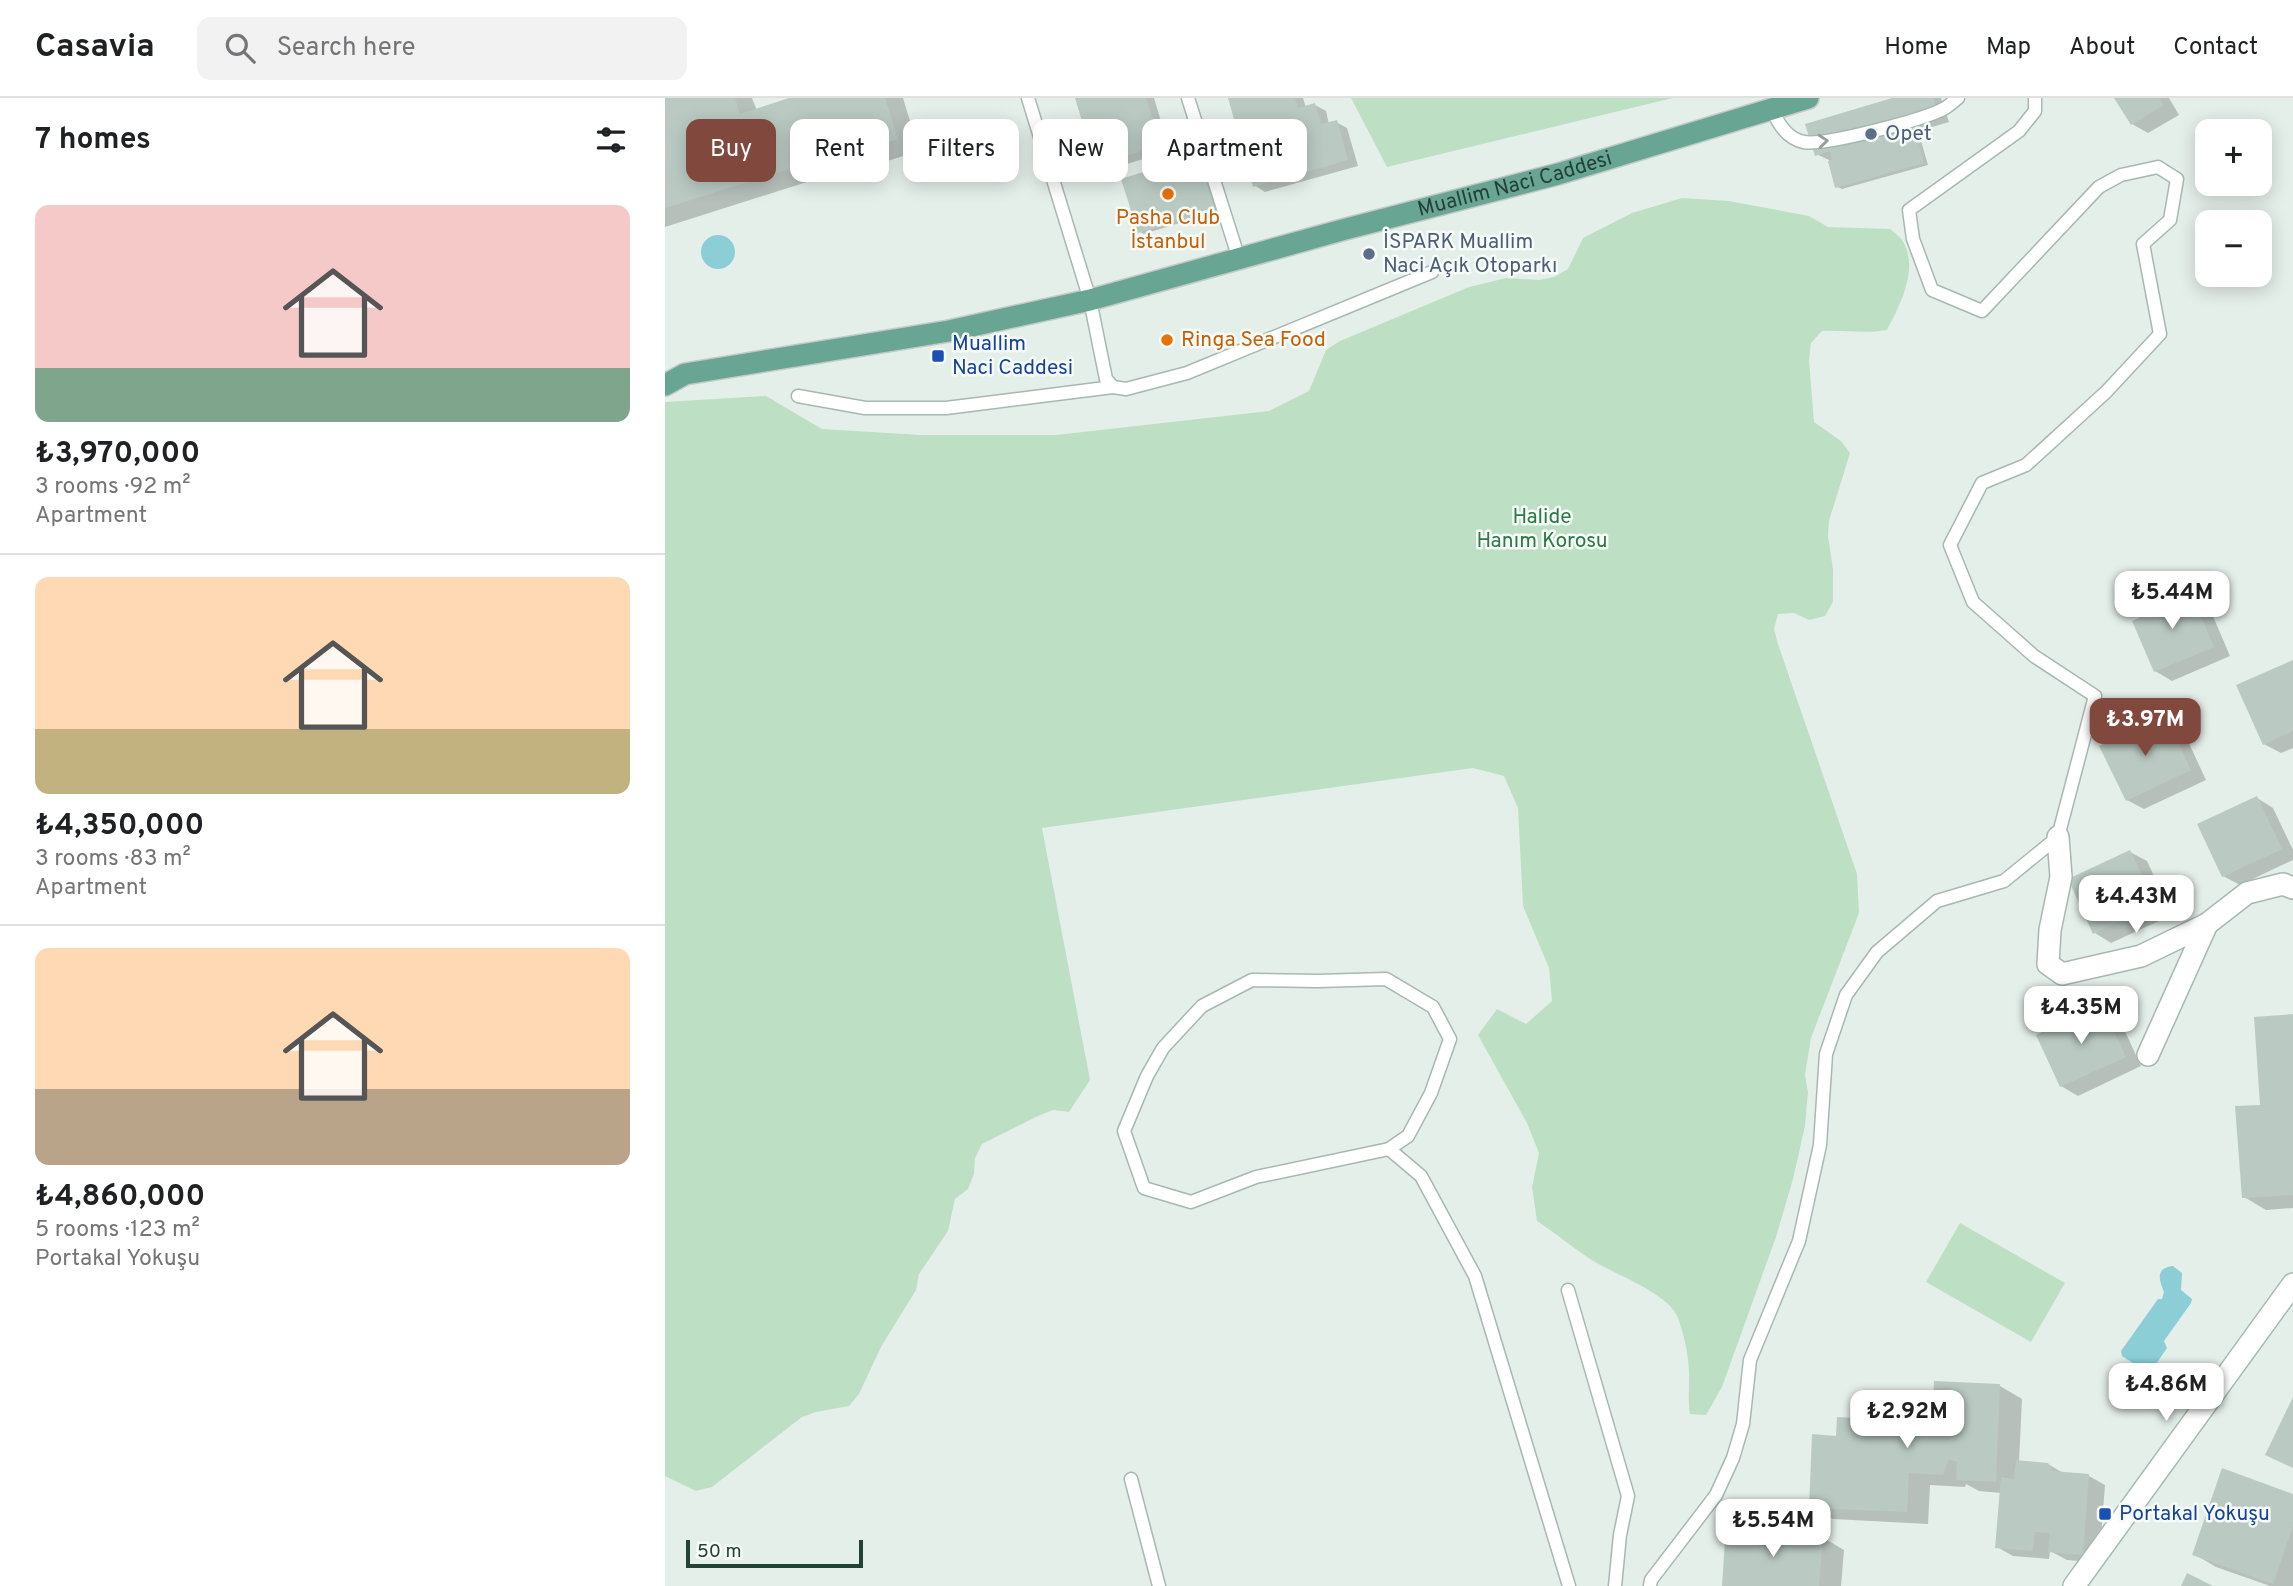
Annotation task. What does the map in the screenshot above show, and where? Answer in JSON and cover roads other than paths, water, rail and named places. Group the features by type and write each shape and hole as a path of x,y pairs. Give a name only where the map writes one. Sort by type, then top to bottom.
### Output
{"main road":[{"name":"Muallim Naci Caddesi","path":"665,385 675,371 949,331 1090,300 1558,174 1808,98"}],"street":[{"path":"2058,837 2061,877 2050,930 2048,964 2062,974 2141,956 2207,924 2247,893 2290,880"},
{"path":"2148,1055 2207,924"},
{"path":"2074,1586 2293,1284"}],"lane":[{"path":"1028,98 1090,300 1105,379 1113,387"},
{"path":"1188,98 1239,259"},
{"path":"1772,109 1788,135 1803,142 1824,143 1900,124 1944,109 1958,98"},
{"path":"1650,1586 1651,1580 1716,1495 1733,1458 1743,1424 1750,1360 1799,1241 1820,1145 1826,1054 1846,995 1877,951 1937,901 2004,881 2058,837 2095,696 2034,656 1973,602 1950,545 1982,483 2026,465 2106,391 2160,334 2143,244 2170,220 2177,178 2158,167 2121,175 2099,187 1982,311 1932,290 1913,239 1909,210 2019,131 2035,111 2035,98"},
{"path":"798,396 865,408 946,408 1113,387 1126,389 1187,373 1432,272"},
{"path":"1386,978 1433,1007 1450,1039 1431,1093 1408,1136 1389,1149 1256,1177 1191,1202 1144,1188 1124,1131 1147,1076 1163,1048 1202,1006 1252,980 1386,978"},
{"path":"1389,1149 1421,1176 1475,1276 1569,1586"},
{"path":"1568,1290 1628,1496 1620,1535 1615,1586"},
{"path":"1131,1479 1159,1586"}],"water":[{"path":"718,235 730,240 735,252 730,264 718,269 706,264 701,252 706,240"},
{"path":"2173,1266 2182,1273 2181,1290 2192,1299 2191,1303 2164,1341 2167,1348 2154,1367 2142,1369 2122,1356 2121,1351 2158,1299 2162,1299 2164,1292 2161,1272"}],"place":[{"name":"Opet","path":"1871,134"},
{"name":"Pasha Club İstanbul","path":"1168,194"},
{"name":"İSPARK Muallim Naci Açık Otoparkı","path":"1369,254"},
{"name":"Ringa Sea Food","path":"1167,340"},
{"name":"Muallim Naci Caddesi","path":"938,356"},
{"name":"Portakal Yokuşu","path":"2105,1514"}],"park label":[{"name":"Halide Hanım Korosu","path":"1542,529"}]}
